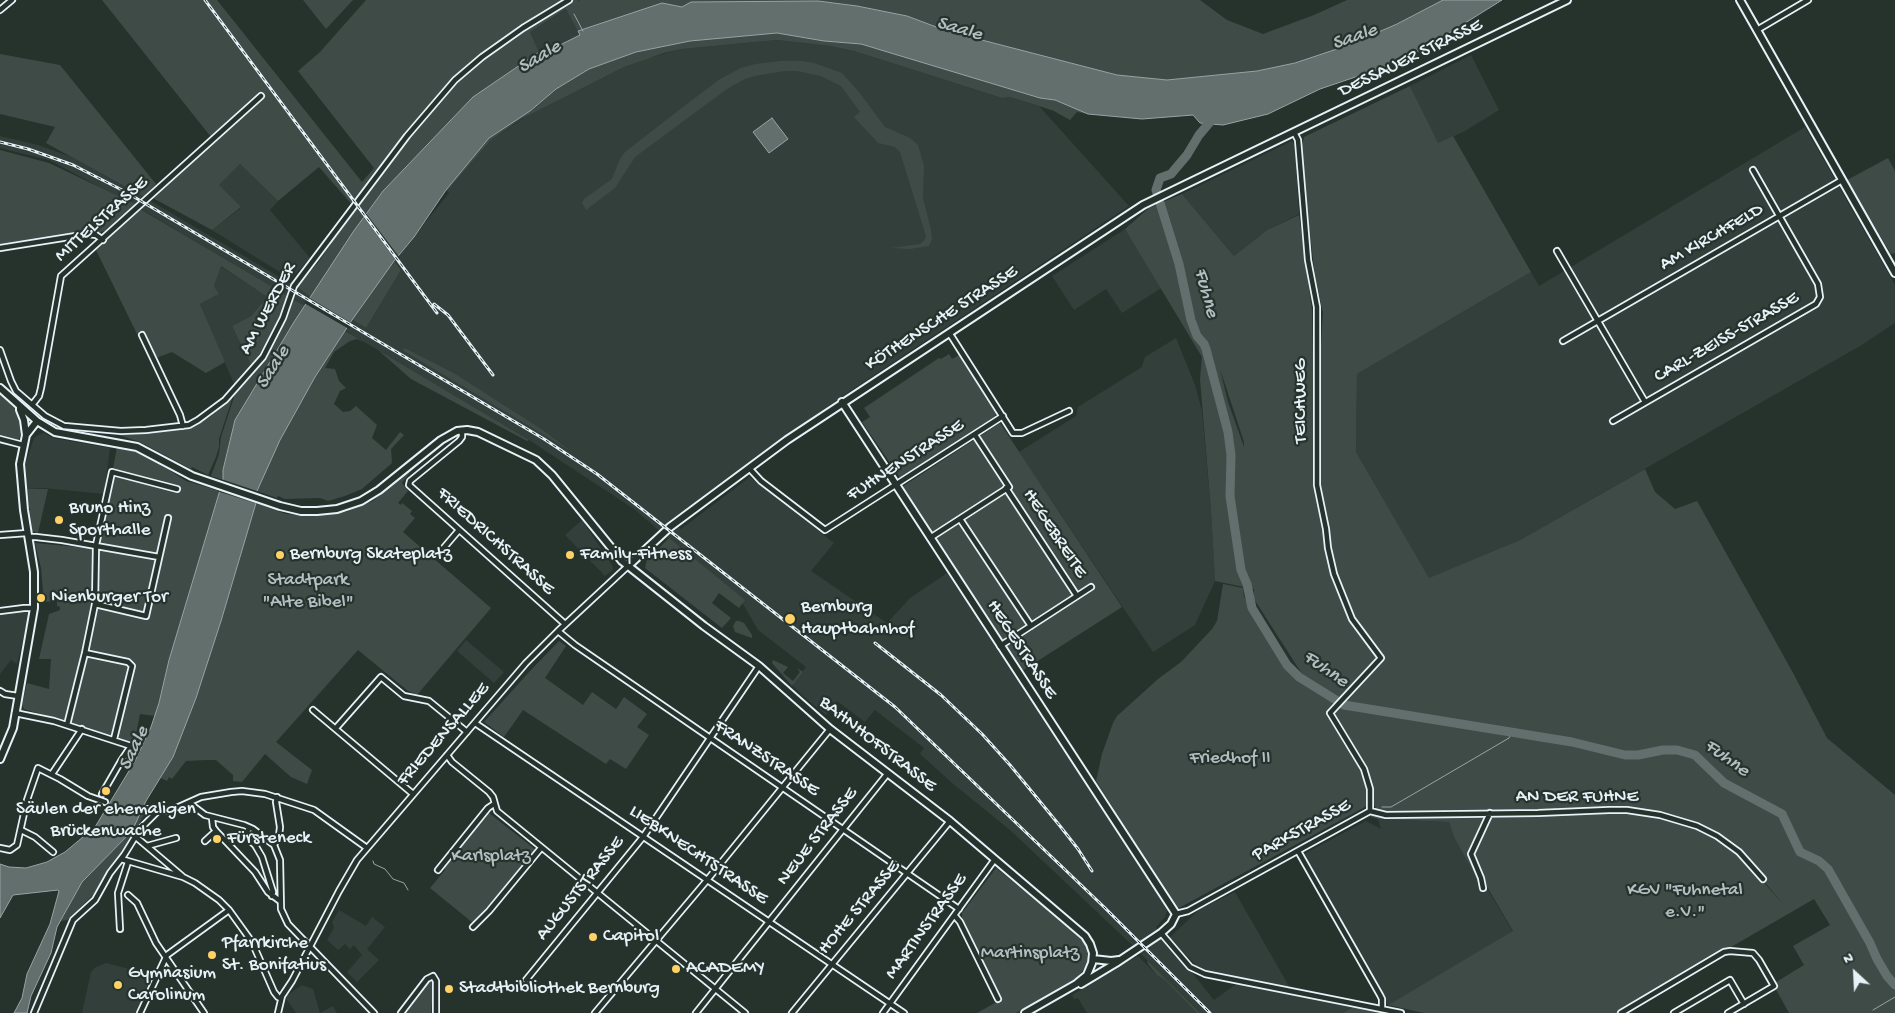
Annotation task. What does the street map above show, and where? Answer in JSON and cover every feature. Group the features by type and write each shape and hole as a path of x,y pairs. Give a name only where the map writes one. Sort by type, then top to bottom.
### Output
{"main road":[{"name":"DESSAUER STRASSE","path":"1294,132 1567,0"},
{"path":"1740,0 1895,272"},
{"name":"KÖTHENSCHE STRASSE","path":"628,566 670,527 842,402 950,334 1150,201 1294,132"},
{"path":"0,388 37,421 55,432 142,449 187,474 292,509 317,511 337,509 354,504 379,490 448,435 462,430"},
{"name":"HEGESTRASSE","path":"842,402 1176,914"},
{"path":"20,406 26,435"},
{"path":"1,755 12,732 34,608 34,572 20,476 23,445 26,435 37,421"},
{"name":"BAHNHOFSTRASSE","path":"462,430 478,432 536,460 544,466 616,556 759,666 830,729 950,821 1084,934 1090,944 1093,959"},
{"path":"1050,999 1052,1000 1161,933 1171,924 1176,914"},
{"path":"1025,1013 1083,979 1093,959 1112,961 1122,958"}],"street":[{"path":"0,10 12,0"},
{"name":"AM WERDER","path":"0,350 16,391 54,421 69,427 130,431 190,425 215,408 252,371 263,357 283,318 294,286 384,166 455,80 482,56 569,0"},
{"path":"1757,30 1808,0"},
{"name":"MITTELSTRASSE","path":"32,405 39,396 41,388 61,276 261,96"},
{"name":"TEICHWEG","path":"1294,132 1298,140 1308,260 1317,307 1317,485 1334,574 1352,619 1381,658"},
{"path":"1753,170 1780,217"},
{"name":"AM KIRCHFELD","path":"1563,340 1842,180"},
{"name":"CARL-ZEISS-STRASSE","path":"1645,402 1816,304 1820,297 1818,284 1780,217"},
{"path":"0,248 88,234 96,235 103,240"},
{"path":"1558,251 1645,402 1613,421"},
{"path":"950,334 1011,431 1016,434 1043,424 1069,411"},
{"path":"142,335 180,415 183,426"},
{"name":"FUHNENSTRASSE","path":"749,468 761,481 825,530 1003,416"},
{"name":"FRIEDRICHSTRASSE","path":"462,430 462,437 459,441 410,481 410,487 565,624"},
{"name":"HEGEBREITE","path":"930,538 1009,487 975,435"},
{"path":"0,438 23,445"},
{"path":"67,725 86,652 95,604 96,545 112,472 177,489"},
{"name":"HEGEBREITE","path":"1006,488 1077,596"},
{"path":"95,604 146,616 168,518"},
{"path":"960,518 1031,626"},
{"path":"441,551 459,530"},
{"path":"0,534 28,535 159,557"},
{"name":"FRIEDENSALLEE","path":"278,1013 281,999 349,872 367,848 526,663 628,566"},
{"name":"HEGEBREITE","path":"1000,646 1091,587"},
{"path":"0,611 34,608"},
{"name":"FRANZSTRASSE","path":"558,631 575,645 709,738 959,909"},
{"path":"86,652 128,662 132,666 114,739"},
{"name":"PARKSTRASSE","path":"1176,914 1188,911 1370,811 1370,789 1364,769 1330,713 1381,658"},
{"name":"AUGUSTSTRASSE","path":"526,980 643,837 759,666"},
{"path":"336,728 381,677 404,696 429,701 466,732"},
{"path":"1,693 18,696"},
{"path":"312,710 336,728 413,794"},
{"path":"15,713 82,729 131,746 102,794"},
{"name":"LIEBKNECHTSTRASSE","path":"475,723 904,1013"},
{"path":"52,774 82,729"},
{"path":"595,1013 708,879 830,729"},
{"path":"447,755 452,762 489,792 493,797 497,811 745,1013"},
{"path":"0,848 10,850 15,848 27,800 38,768 52,774 88,796 105,802"},
{"name":"NEUE STRASSE","path":"696,1013 888,773"},
{"path":"147,809 158,812 172,810 201,797 242,791 265,794 314,810 367,848"},
{"path":"274,845 279,836 280,827 277,797"},
{"path":"189,803 201,813 212,818 249,828 274,845 280,860 281,909 288,924 374,1013"},
{"path":"438,870 488,808 494,804"},
{"name":"AN DER FUHNE","path":"1370,811 1386,815 1609,810 1639,812 1668,817 1697,826 1717,836 1739,852 1763,879"},
{"path":"34,1013 73,920 95,900 110,873 140,830 158,812"},
{"path":"1483,888 1482,878 1471,854 1490,813"},
{"path":"212,818 216,831 255,872 272,896 280,901"},
{"name":"HOHE STRASSE","path":"792,1013 950,821"},
{"path":"249,828 245,836 255,845 262,857 273,892 272,896"},
{"path":"21,830 35,837 53,852"},
{"path":"205,841 216,831"},
{"path":"136,837 183,877 210,893 229,910 252,942 274,992 281,999"},
{"path":"147,846 176,838"},
{"path":"473,927 489,912 541,848"},
{"path":"1298,851 1380,995 1382,1009"},
{"path":"120,859 183,877"},
{"name":"MARTINSTRASSE","path":"883,1013 995,859"},
{"path":"120,930 118,893 128,862"},
{"path":"128,896 137,903 154,939 204,1013"},
{"path":"140,1013 170,953 229,910"},
{"path":"954,916 960,922 998,999"},
{"path":"67,917 73,920"},
{"path":"1161,933 1190,967 1205,974 1401,1013"},
{"path":"1621,1013 1724,952 1753,953 1774,986 1728,1013"},
{"path":"401,1013 427,979 433,976 436,980 436,1013"},
{"path":"1674,1013 1730,980 1744,1004"}],"shaded area":[{"path":"567,9 581,35 548,51 539,52 530,32"},
{"path":"777,40 830,46 854,51 1002,98 1010,97 1039,106 1129,206 844,395 668,522 681,529 750,477 834,543 811,571 887,623 910,598 947,573 1166,907 1165,917 1156,927 1217,1004 1214,1000 1239,982 1355,1006 1341,1013 1200,1013 1131,944 1010,830 952,783 920,754 924,748 875,710 865,722 837,701 826,715 802,695 792,685 806,667 758,630 742,602 634,509 529,440 141,209 49,160 0,148 0,136 38,145 69,156 144,197 366,328 401,270 394,261 449,193 447,191 491,140 536,110 624,67 682,49","holes":["405,348 454,373 543,430 572,451 402,350"]},
{"path":"1471,55 1499,110 1465,131 1437,144 1410,86"},
{"path":"1805,127 1895,285 1895,323 1860,346 1520,540 1429,579 1356,452 1357,374 1531,272 1539,286"},
{"path":"1292,141 1295,145 1299,214 1267,230 1234,256 1182,194"},
{"path":"240,164 278,201 270,210 310,258 291,279 212,230 241,208 218,185"},
{"path":"1125,229 1163,287 1122,313 1106,289 1074,310 1052,276"},
{"path":"220,266 267,297 251,316 232,326 252,367 234,384 200,304 219,294 214,287"},
{"path":"1176,338 1195,385 1202,411 1215,581 1195,625 1153,652 1019,452 1076,416 1078,407 1142,367 1145,357"},
{"path":"44,433 53,438 110,448 104,494 44,488 27,489 24,468 34,438"},
{"path":"582,520 612,565 613,570 605,576 565,535"},
{"path":"28,609 29,615 17,664 11,660 0,674 0,614"},
{"path":"466,640 504,672 494,683 457,651"},
{"path":"1378,819 1449,822 1454,837 1513,932 1388,1005 1304,854 1366,821 1381,829"},
{"path":"1235,892 1290,988 1205,970 1197,966 1169,938 1200,909"},
{"path":"339,910 366,926 372,917 385,927 367,949 379,960 357,982 347,972 362,955 354,945 350,949 345,944 338,950 327,940 334,928 332,922"},
{"path":"1138,956 1197,1013 1087,1013 1078,998 1074,999 1072,995"},
{"name":"Gymnasium Carolinum","path":"106,963 151,977 136,1013 82,1013 91,972 96,967"},
{"path":"302,985 313,989 320,1013 296,1013 285,997"},
{"path":"333,1006 337,1013 320,1013"}],"green space":[{"path":"102,0 217,0 362,182 374,168 298,71 320,52 366,0 579,0 577,2 580,0 1200,0 1227,20 1263,34 1314,15 1347,0 1443,0 1397,24 1349,45 1295,63 1257,71 1167,80 1117,75 947,31 907,16 819,1 691,2 682,7 662,3 578,31 566,9 530,32 539,52 473,97 383,191 311,297 297,287 320,260 331,244 332,238 354,207 319,167 278,201 240,164 219,185 241,207 212,230 151,197 261,99 258,96 211,137"},
{"path":"303,0 353,0 326,29"},
{"path":"777,33 824,41 861,44 1040,98 1055,100 1089,114 1077,112 1070,120 1054,111 1010,97 1002,98 854,51 830,46 777,40 682,49 664,53 624,67 521,119 491,140 446,190 489,138 530,111 556,89 589,69 636,52 690,41"},
{"path":"0,54 60,65 156,184 144,197 46,143 55,127 0,114"},
{"path":"780,61 814,63 842,73 885,127 910,138 918,145 924,166 923,198 932,239 929,246 910,249 891,248 920,244 926,236 900,152 895,147 878,143 854,117 860,112 841,86 821,76 797,71 784,71 755,76 727,89 635,157 615,188 586,210 582,203 584,199 612,179 625,152 679,110 720,79 741,68"},
{"path":"1410,86 1438,143 1453,136 1531,272 1357,374 1356,452 1429,578 1520,540 1645,469 1655,492 1675,509 1697,501 1792,671 1827,738 1895,795 1895,1013 1789,1013 1773,984 1804,965 1793,946 1830,925 1814,899 1617,1013 1424,1013 1388,1005 1513,931 1482,878 1478,880 1454,837 1449,822 1378,819 1369,816 1618,812 1677,821 1694,826 1716,837 1738,854 1785,906 1739,852 1697,822 1631,808 1378,812 1373,803 1365,766 1333,714 1340,705 1335,701 1327,710 1363,770 1367,785 1367,804 1365,807 1177,909 1096,781 1102,754 1117,716 1158,679 1181,662 1212,629 1217,621 1223,584 1243,588 1244,597 1301,678 1316,687 1304,677 1254,599 1254,589 1215,581 1200,379 1202,357 1125,229 1149,208 1182,194 1234,256 1267,230 1299,215 1312,310 1314,399 1318,395 1323,313 1315,275 1308,218 1302,146 1304,137","holes":["1220,369 1244,442 1244,447 1228,402","1354,707 1557,742 1514,737"]},
{"path":"0,150 49,163 137,205 107,231 0,246"},
{"path":"1888,158 1895,171 1895,253 1891,254 1847,180"},
{"path":"140,209 288,296 280,319 252,367 232,326 251,316 267,297 221,266 214,286 219,294 200,304 225,362 206,373 172,352 156,358 143,333 137,334 96,250"},
{"path":"394,261 401,270 366,328 341,313"},
{"path":"292,299 305,306 235,420 223,470 223,480 211,476 236,391 253,373 275,339"},
{"path":"345,331 366,343 357,339 350,341 334,352 325,368 335,369 339,381 346,388 340,391 334,404 343,412 350,411 356,406 377,425 372,438 386,450 400,432 404,435 391,449 392,463 362,489 328,501 320,498 285,499 278,496 277,498 257,491 278,443 315,377"},
{"path":"405,348 454,373 543,430 574,453 402,350"},
{"path":"378,350 529,440 527,441 411,379"},
{"path":"949,354 952,359 959,355 996,413 995,416 901,479 862,422 870,417 864,408 939,358 941,359"},
{"path":"0,393 13,403 20,415 22,430 18,442 0,437"},
{"path":"234,393 219,439 216,457 208,475 192,467 193,470 140,442 119,435 185,429 211,416"},
{"path":"1000,423 1122,607 1022,671 902,487"},
{"path":"117,447 146,455 186,481 220,491 169,660 155,716 140,714 136,734 131,743 24,709 22,705 27,683 49,689 51,659 39,659 49,614 60,610 60,607 57,606 57,601 44,602 41,568 35,543 98,549"},
{"name":"Stadtpark \"Alte Bibel\"","path":"414,467 402,483 408,491 398,503 401,505 402,503 412,511 410,514 415,518 403,532 491,608 417,695 408,691 358,650 276,742 312,770 307,784 291,777 265,754 242,782 233,781 233,775 216,760 186,761 172,779 169,777 167,781 161,778 173,757 221,621 256,503 286,514 310,516 346,512 373,501"},
{"path":"27,489 48,489 38,533 32,531"},
{"path":"669,538 745,600 739,608 719,593 712,603 731,618 722,628 645,568 647,560"},
{"path":"736,621 744,623 752,638 735,632 733,626"},
{"path":"559,641 566,646 545,678 583,705 592,692 616,709 624,697 647,714 637,727 649,735 626,769 610,759 606,764 523,710 504,737 484,722"},
{"path":"773,660 788,667 783,673 793,681 800,672 797,668 803,672 792,686 772,663"},
{"path":"142,810 146,811 136,829 134,837 92,896 67,920 61,921 82,882 132,831"},
{"name":"Karlsplatz","path":"489,813 536,850 473,923 430,888 445,870 444,866"},
{"name":"Martinsplatz","path":"996,868 1075,932 1087,946 1087,964 1078,977 1016,1013 977,1013 1002,999 962,918 962,913"},
{"path":"1147,960 1200,1013 1197,1013 1165,980 1157,975"},
{"path":"431,979 434,981 431,1013 403,1013"},
{"path":"1355,1006 1389,1013 1342,1013"}],"water":[{"name":"Saale","path":"1443,0 1502,0 1425,48 1376,70 1320,89 1268,114 1223,125 1200,123 1193,115 1142,119 1088,114 1055,100 1040,98 861,44 824,41 777,33 690,41 636,52 589,69 556,89 530,111 489,138 446,190 414,237 394,261 352,320 315,377 280,440 257,491 256,503 221,621 196,698 173,757 146,801 132,831 82,882 57,927 51,953 31,996 27,1013 14,1013 22,998 27,974 50,924 59,891 13,895 0,918 0,864 9,867 26,868 47,862 65,852 95,827 135,761 151,727 223,480 223,470 235,420 294,322 353,232 383,191 473,97 539,52 548,51 580,35 578,31 662,3 682,7 691,2 818,1 857,6 907,16 947,31 1117,75 1167,80 1257,71 1295,63 1349,45 1397,24"},
{"path":"772,118 788,139 769,153 753,132"}],"pier":[{"path":"365,212 400,258 397,262 362,215"},
{"path":"308,297 353,324 349,329 304,303"},
{"path":"221,479 260,492 258,504 217,491"}],"waterway":[{"path":"574,14 583,31"},
{"name":"Fuhne","path":"1212,113 1210,122 1199,135 1187,155 1171,174 1160,178 1156,190 1179,264 1191,320 1197,336 1206,349 1228,432 1231,455 1230,496 1241,570 1247,584 1252,608 1287,665 1299,677 1344,705 1572,742 1625,755 1638,755 1663,750 1677,750 1695,755 1724,783 1782,814 1800,852 1819,861 1828,869 1870,943 1877,959 1895,985"},
{"path":"1382,807 1391,807 1509,738 1512,733"},
{"path":"373,861 374,864 385,869 393,879 404,883 408,890"},
{"path":"1873,1010 1895,997"}],"railway":[{"path":"205,0 437,313"},
{"path":"0,142 28,149 73,165 124,191 544,439 597,474 895,707 1104,907 1210,1013"},
{"path":"434,304 448,315 493,375"},
{"path":"875,643 941,695 982,734 1060,826 1092,871"}],"place":[{"name":"Bruno Hinz Sporthalle","path":"59,520"},
{"name":"Bernburg Skateplatz","path":"280,555"},
{"name":"Family-Fitness","path":"570,555"},
{"name":"Nienburger Tor","path":"41,598"},
{"name":"Bernburg Hauptbahnhof","path":"790,619"},
{"name":"Säulen der ehemaligen Brückenwache","path":"106,791"},
{"name":"Fürsteneck","path":"217,839"},
{"name":"Capitol","path":"593,937"},
{"name":"Pfarrkirche St. Bonifatius","path":"212,955"},
{"name":"ACADEMY","path":"676,969"},
{"name":"Gymnasium Carolinum","path":"118,985"},
{"name":"Stadtbibliothek Bernburg","path":"449,989"}],"park label":[{"name":"Friedhof II","path":"1230,759"},
{"name":"KGV \"Fuhnetal e.V.\"","path":"1685,902"}]}
